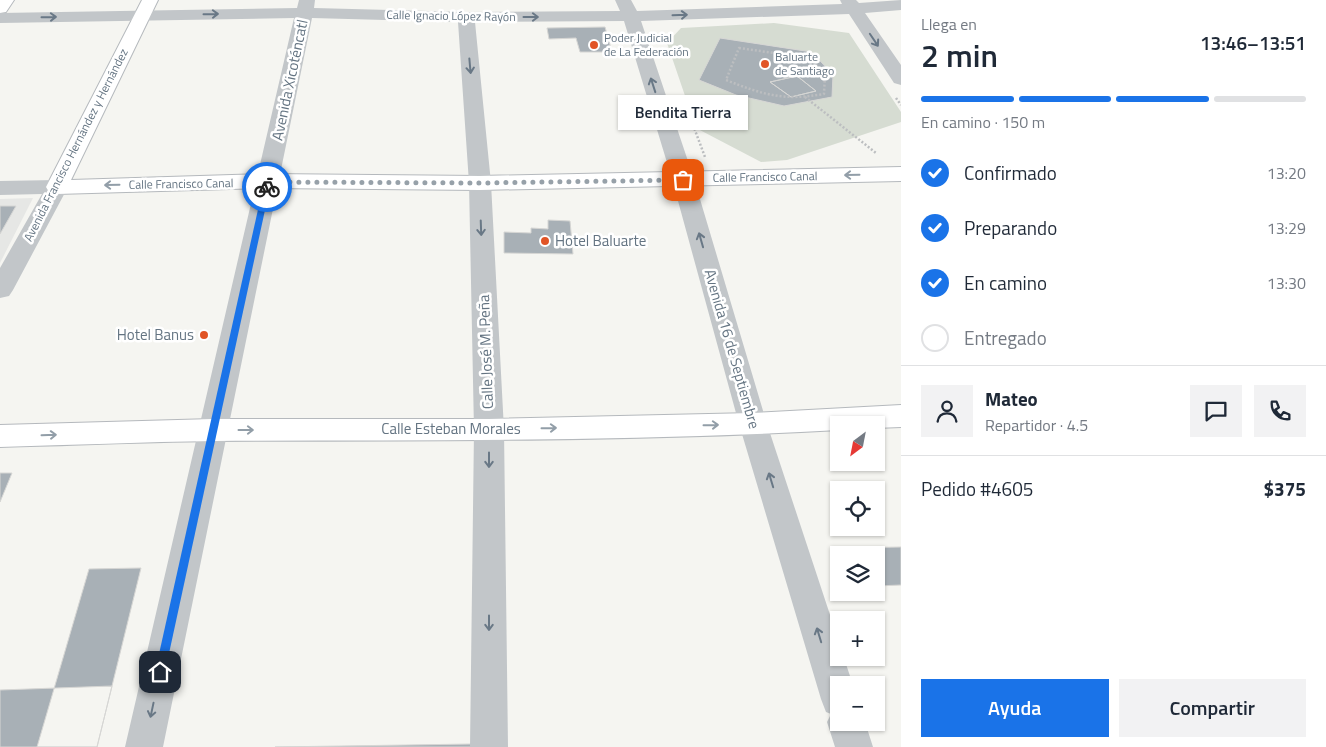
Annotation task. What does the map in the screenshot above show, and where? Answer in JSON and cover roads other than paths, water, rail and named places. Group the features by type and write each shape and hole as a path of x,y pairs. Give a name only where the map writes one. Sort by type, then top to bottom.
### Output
{"main road":[{"path":"0,8 6,0"},
{"name":"Avenida Francisco Hernández y Hernández","path":"57,186 146,7"},
{"name":"Calle Francisco Canal","path":"57,186 268,182 480,183 901,174"},
{"name":"Calle Esteban Morales","path":"0,436 213,430 489,430 753,424 901,416"}],"street":[{"name":"Calle Ignacio López Rayón","path":"0,18 146,7 306,6 466,17 627,8 851,4 901,5"},
{"path":"851,4 901,79"},
{"name":"Avenida Xicoténcatl","path":"144,747 306,6"},
{"name":"Avenida 16 de Septiembre","path":"627,8 683,180 753,424 832,676"},
{"name":"Calle José M. Peña","path":"466,17 480,183 489,430 489,747"},
{"name":"Calle Francisco Canal","path":"0,188 57,186"},
{"name":"Avenida Francisco Hernández y Hernández","path":"0,290 57,186"},
{"path":"849,731 854,747"}],"place":[{"name":"Poder Judicial de La Federación","path":"594,45"},
{"name":"Baluarte de Santiago","path":"765,64"},
{"name":"Bendita Tierra","path":"683,180"},
{"name":"Hotel Baluarte","path":"545,241"},
{"name":"Hotel Banus","path":"204,335"}]}
